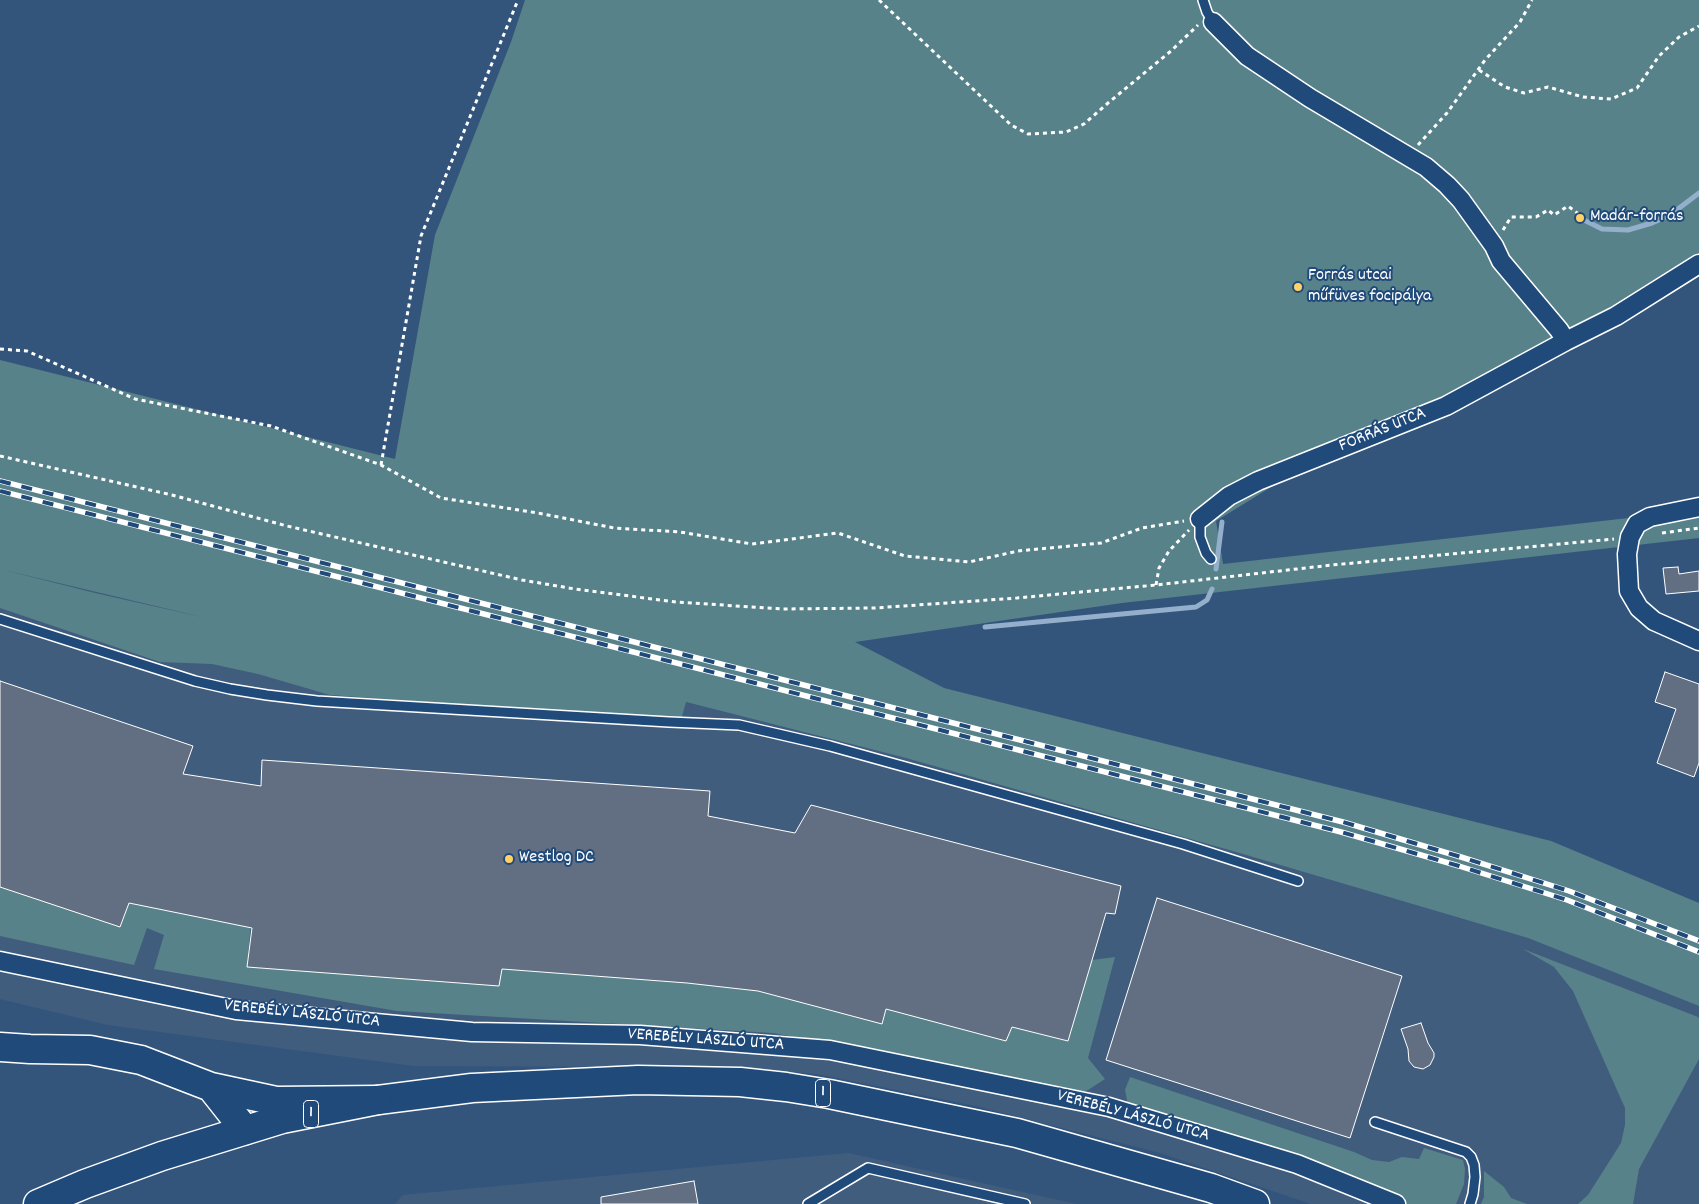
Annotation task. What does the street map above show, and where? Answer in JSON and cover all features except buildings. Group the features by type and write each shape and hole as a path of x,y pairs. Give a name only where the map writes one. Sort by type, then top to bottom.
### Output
{"main road":[{"path":"0,1047 90,1050 141,1060 211,1086 276,1101 378,1100"},
{"name":"1","path":"38,1204 85,1184 162,1156 282,1119 378,1100 472,1088 638,1080 740,1082 830,1094 1017,1133 1211,1188 1255,1204"},
{"path":"211,1086 245,1130"}],"street":[{"path":"1205,24 1247,56 1310,98 1426,167 1447,185 1461,200 1493,245 1501,261 1566,341"},
{"name":"FORRÁS UTCA","path":"1200,519 1228,496 1258,481 1446,406 1616,316 1699,264"},
{"path":"1699,507 1650,517 1637,524 1630,537 1627,554 1628,591 1639,608 1654,621 1699,641"},
{"name":"VEREBÉLY LÁSZLÓ UTCA","path":"0,961 236,1010 472,1032 640,1035 830,1050 1109,1107 1297,1164 1396,1204"}],"lane":[{"path":"1203,0 1207,12 1205,24"},
{"path":"1200,519 1200,537 1206,553 1211,559"},
{"path":"0,618 195,681 230,689 326,702 739,725 830,746 1164,838 1298,881"},
{"path":"1375,1122 1466,1152 1471,1157 1474,1171 1473,1194 1470,1204"},
{"path":"808,1204 868,1168 1025,1204"}],"path":[{"path":"382,465 422,236 518,0"},
{"path":"879,0 1011,125 1028,134 1066,132 1084,124 1108,102 1205,24"},
{"path":"1408,157 1447,113 1479,70 1520,22 1532,0"},
{"path":"1479,70 1505,88 1524,93 1548,87 1583,97 1612,99 1637,88 1659,56 1679,37 1699,26"},
{"path":"1493,245 1511,217 1536,217 1548,210 1554,215 1568,206 1580,215"},
{"path":"0,349 26,351 135,399 271,426 382,465 441,498 538,513 614,528 680,532 752,544 838,533 905,556 969,562 1018,551 1101,543 1142,528 1200,519"},
{"path":"0,456 172,495 287,526 522,580 676,602 783,609 874,608 1017,598 1156,585 1332,565 1549,546"},
{"path":"1156,585 1159,568 1169,551 1200,519"}],"shaded area":[{"path":"0,569 321,645 685,702 906,758 1528,938 1699,1006 1699,1204 1311,1204 1160,1153 976,1106 817,1074 719,1067 414,1066 108,1025 0,999"},
{"path":"848,1153 1076,1204 395,1204 403,1195"}],"green space":[{"path":"525,0 1699,0 1699,264 1472,400 1276,484 1216,521 1223,564 1699,510 1699,538 1122,603 855,642 944,688 1551,841 1699,903 1699,1006 1528,938 906,758 686,702 681,720 330,695 258,674 212,664 160,662 0,608 0,360 395,459 435,235 511,42","holes":["4,570 206,618 95,593"]},
{"path":"0,887 120,927 129,903 251,922 247,967 499,986 502,969 687,983 758,991 882,1023 886,1009 1007,1034 1012,1027 1068,1041 1092,960 1115,957 1088,1058 1105,1079 1088,1090 1067,1097 981,1072 773,1033 397,1011 154,969 164,935 147,928 134,965 0,936"},
{"path":"1523,949 1699,1019 1699,1059 1639,1169 1633,1204 1578,1204 1588,1195 1621,1143 1625,1125 1625,1108 1573,991 1554,967"},
{"path":"1130,1077 1354,1152 1372,1160 1389,1162 1402,1157 1419,1159 1424,1148 1463,1160 1465,1169 1464,1184 1456,1204 1391,1204 1128,1105 1125,1090"},
{"path":"1484,1171 1504,1187 1511,1198 1527,1204 1481,1204 1484,1197"}],"waterway":[{"path":"1580,218 1602,229 1628,230 1670,215 1699,193"},
{"path":"1216,569 1222,522"},
{"path":"985,627 1196,607 1207,600 1212,589"}],"railway":[{"path":"0,481 1343,822 1569,891 1699,941"},
{"path":"0,491 1341,832 1567,900 1699,952"}],"place":[{"name":"Madár-forrás","path":"1580,218"},
{"name":"Forrás utcai műfüves focipálya","path":"1298,287"},
{"name":"Westlog DC","path":"509,859"}]}
